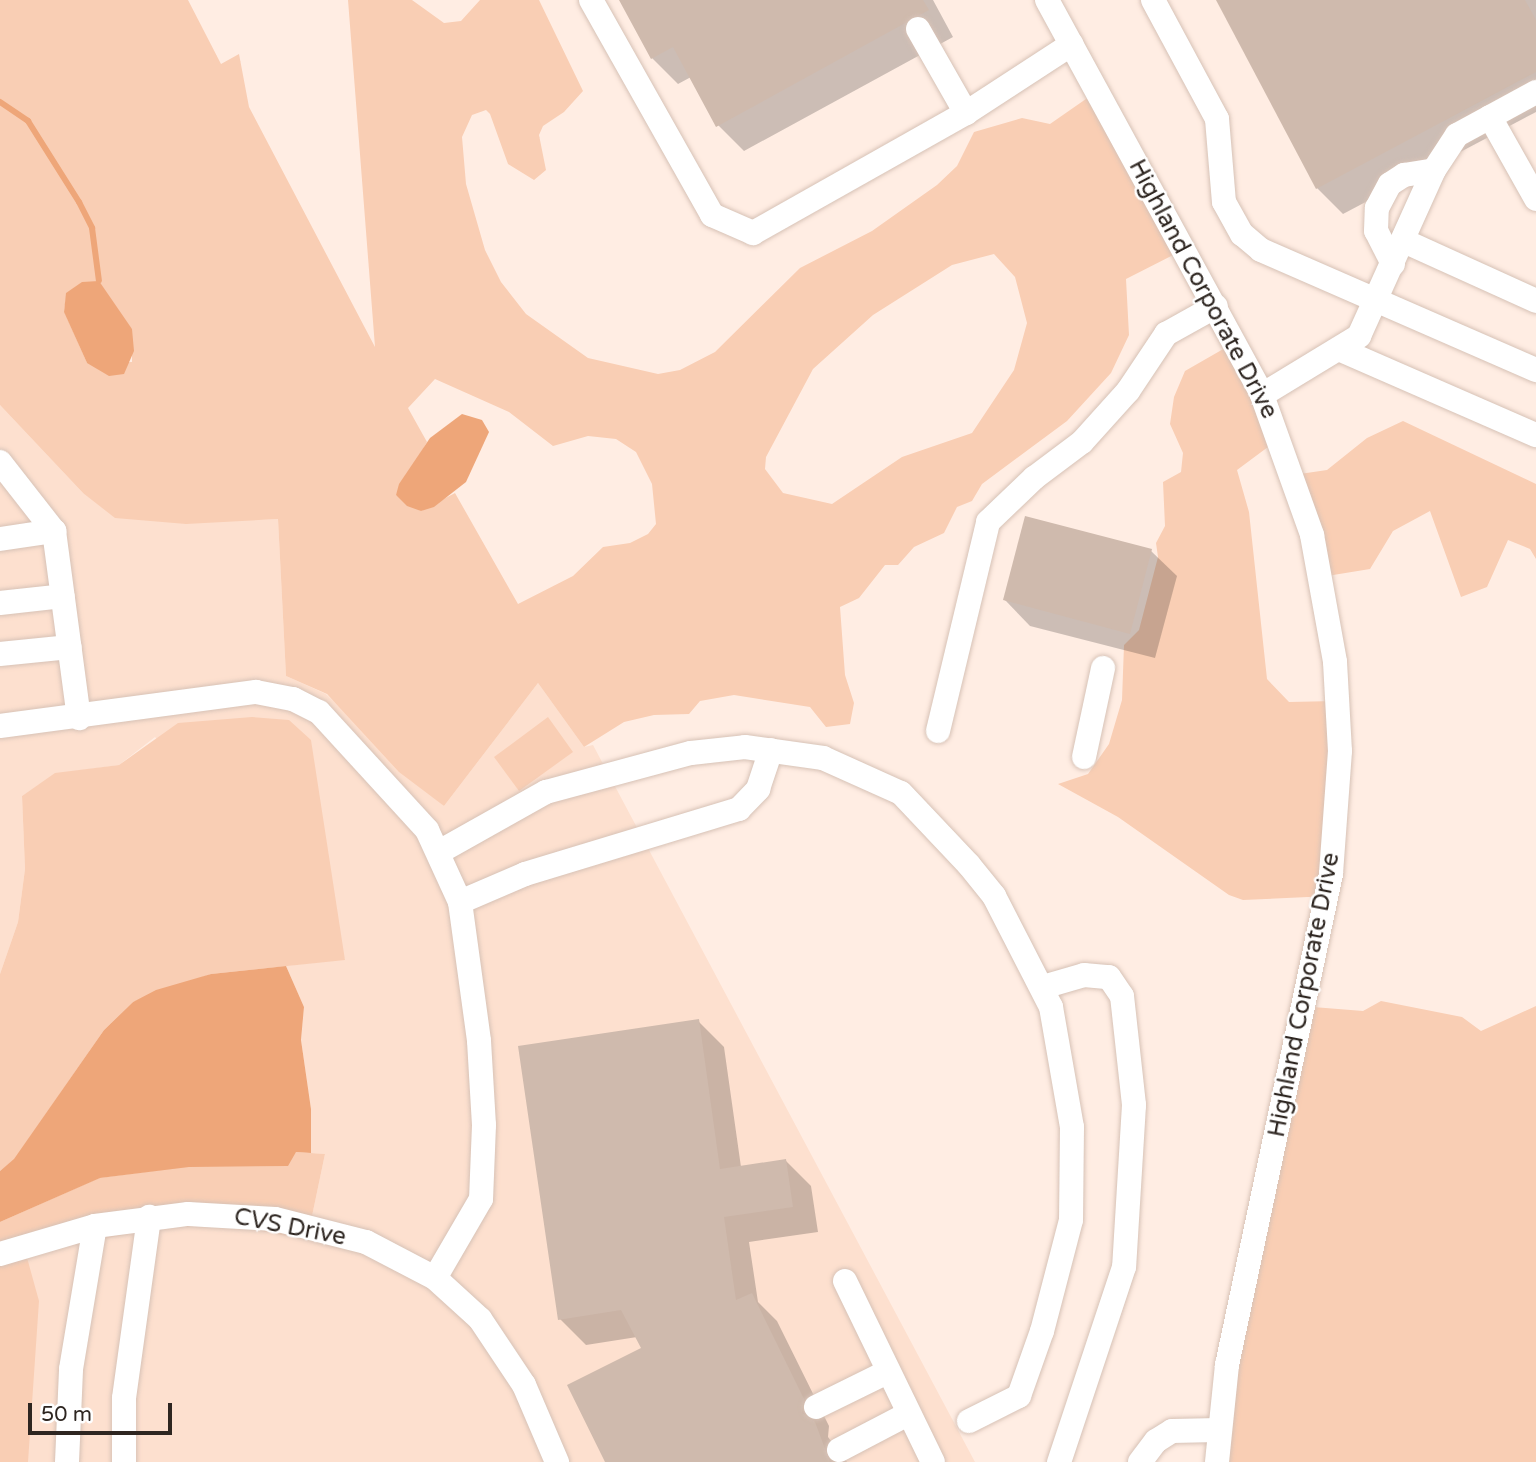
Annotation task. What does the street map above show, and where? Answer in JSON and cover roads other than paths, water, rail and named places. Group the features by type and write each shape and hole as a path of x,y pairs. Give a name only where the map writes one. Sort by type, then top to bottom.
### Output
{"street":[{"path":"590,0 712,215 753,233 966,113 1072,44"},
{"name":"Highland Corporate Drive","path":"1047,0 1216,306 1262,395 1300,496 1324,591 1339,710 1338,796 1325,909 1227,1365 1218,1430 1217,1462"},
{"path":"1153,0 1217,120 1224,202 1242,234 1261,250 1536,370"},
{"path":"918,29 966,113"},
{"path":"1262,395 1341,350 1359,336 1434,170 1457,135 1536,92"},
{"path":"1490,117 1536,199"},
{"path":"1393,264 1376,231 1377,208 1390,184 1404,175 1434,170"},
{"path":"1404,241 1536,301"},
{"path":"938,731 988,522 1034,478 1082,442 1128,391 1166,334 1216,306"},
{"path":"1341,350 1536,435"},
{"path":"0,462 9,481 54,531 79,718"},
{"path":"0,538 54,531"},
{"path":"0,603 63,596"},
{"path":"0,654 70,647"},
{"path":"1084,757 1103,668"},
{"path":"0,726 79,718 256,692 293,699 319,712 427,830 460,902 482,1072 483,1181 475,1213 435,1278"},
{"path":"439,852 546,792 691,753 746,747 823,758 901,793 994,896 1043,987 1056,1024 1072,1127 1071,1220 1042,1331 1018,1396 969,1422"},
{"path":"460,902 525,874 740,809 758,789 771,750"},
{"path":"1043,987 1084,975 1109,977 1122,996 1134,1105 1124,1267 1059,1462"},
{"name":"CVS Drive","path":"0,1254 95,1226 149,1217 231,1214 311,1226 385,1250 435,1278 467,1304 505,1351 557,1462"},
{"path":"124,1462 124,1398 149,1217"},
{"path":"67,1462 71,1369 95,1226"},
{"path":"845,1281 933,1462"},
{"path":"816,1408 887,1372"},
{"path":"839,1450 908,1414"},
{"path":"1140,1462 1156,1441 1172,1432 1218,1430"}],"waterway":[{"path":"0,102 28,121 79,202 92,228 99,281"}]}
